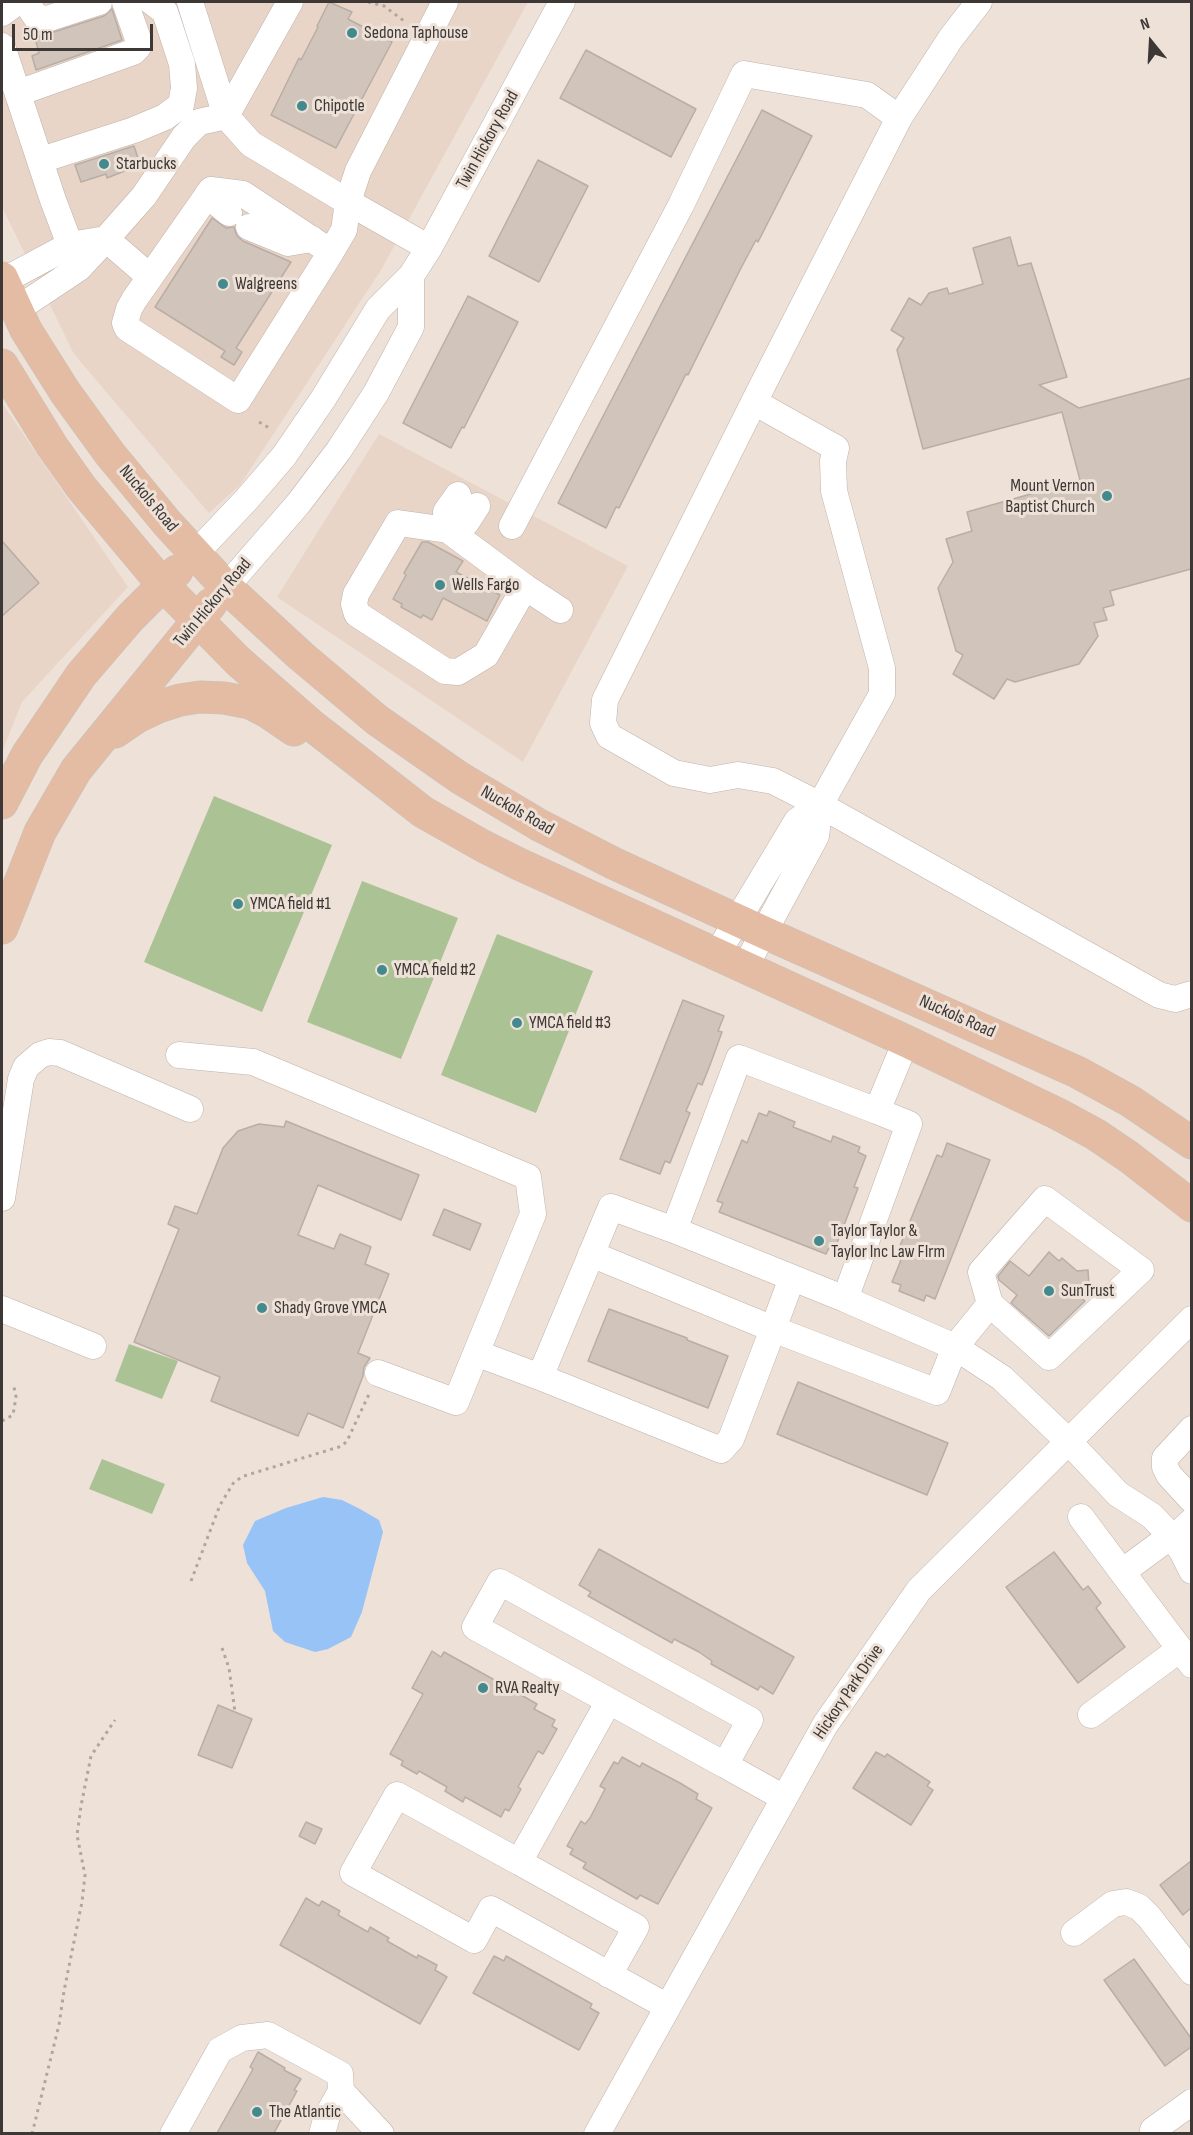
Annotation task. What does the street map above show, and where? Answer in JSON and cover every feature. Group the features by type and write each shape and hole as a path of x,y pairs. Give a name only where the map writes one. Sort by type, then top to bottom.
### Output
{"main road":[{"name":"Nuckols Road","path":"2,280 49,368 110,454 195,554 226,588 344,694 377,720 460,778 539,825 613,863 750,926 1077,1072 1130,1101 1191,1143"},
{"path":"2,365 46,438 81,487 163,585 238,661 310,724 423,812"},
{"name":"Twin Hickory Road","path":"2,803 27,755 81,675 130,618 195,554"},
{"name":"Twin Hickory Road","path":"2,928 40,832 76,770 198,619 226,588"},
{"path":"76,770 116,731 136,717 158,707 200,697 224,698 250,703 286,724 336,764 483,846 994,1082 1095,1134 1129,1157 1191,1206"}],"street":[{"path":"2,13 17,2"},
{"path":"26,2 36,17 47,19 99,2"},
{"path":"18,93 133,52 138,47 138,39 125,2"},
{"path":"41,160 134,130 165,117 181,105 184,88 182,64 165,12 152,2"},
{"path":"190,2 226,116 251,144 429,248"},
{"path":"16,310 79,268 144,196 184,138 199,122 226,116 290,2"},
{"path":"321,245 243,194 211,190 129,309 125,323 127,328 238,400 321,245 344,230 348,202 358,171 445,2"},
{"name":"Twin Hickory Road","path":"195,554 284,456 323,399 378,309 411,276 429,248 562,2"},
{"path":"979,2 951,38 899,118 605,700 603,723 609,736 674,773 710,780 738,775 773,781 1159,995 1175,999 1191,994"},
{"path":"2,46 70,245"},
{"path":"512,526 681,205 744,74 867,95 899,118"},
{"path":"207,195 239,220 288,243 321,245"},
{"path":"2,280 70,245 106,239"},
{"path":"106,239 150,277"},
{"name":"Twin Hickory Road","path":"226,588 298,504 339,450 376,393 411,327 411,276"},
{"path":"717,954 750,926 816,836 820,805 882,694 882,668 834,490 833,461 836,448 754,402"},
{"path":"448,530 446,512 467,500"},
{"path":"525,587 486,655 458,672 445,671 357,614 354,604 356,594 398,523 448,530 560,610"},
{"path":"745,967 750,926"},
{"path":"877,1111 906,1041"},
{"path":"2,1198 21,1079 26,1067 40,1055 49,1052 60,1053 190,1109"},
{"path":"178,1056 253,1062 528,1177 533,1214 456,1402 378,1373"},
{"path":"674,1230 739,1058 877,1111 909,1124 845,1299"},
{"path":"1045,1199 1141,1270 1049,1357 990,1304 981,1272 1045,1199"},
{"path":"540,1377 610,1207 674,1230 845,1299 955,1347 1002,1378 1068,1441 1110,1486 1152,1516 1172,1537 1191,1570"},
{"path":"591,1254 773,1329 937,1392 955,1347 990,1304"},
{"path":"476,1353 722,1450 731,1439 792,1278"},
{"path":"2,1309 93,1346"},
{"name":"Hickory Park Drive","path":"597,2133 825,1725 919,1590 1191,1319"},
{"path":"1191,1429 1165,1458 1165,1467 1169,1475 1191,1500"},
{"path":"1081,1517 1186,1657 1090,1715"},
{"path":"1122,1572 1191,1521"},
{"path":"725,1765 750,1720 500,1582 475,1627 784,1798"},
{"path":"519,1862 609,1701"},
{"path":"609,1975 636,1927 397,1795 353,1873 474,1940 491,1910 609,1975 668,2007"},
{"path":"1074,1933 1113,1904 1126,1902 1139,1907 1149,1917 1191,1972"},
{"path":"172,2133 220,2050 242,2038 268,2035 340,2074 341,2091 327,2116 322,2133"},
{"path":"341,2091 381,2133"},
{"path":"1153,2130 1191,2102"}],"path":[{"path":"368,2 384,6 404,21"},
{"path":"260,422 271,429"},
{"path":"191,1581 220,1505 234,1482 244,1476 342,1446 355,1425 378,1373"},
{"path":"2,1421 13,1415 16,1397 14,1387"},
{"path":"222,1648 230,1668 235,1712"},
{"path":"32,2133 59,2025 82,1902 85,1875 77,1835 82,1796 91,1756 115,1720"}],"shaded area":[{"path":"2,2 528,2 381,270 240,485 209,513 74,354 2,207"},
{"path":"2,403 128,587 22,702 2,752"},
{"path":"379,434 628,566 523,762 277,597"}],"green space":[{"name":"YMCA field #1","path":"214,796 332,845 262,1012 144,962"},
{"name":"YMCA field #2","path":"362,881 458,918 401,1059 307,1022"},
{"name":"YMCA field #3","path":"497,934 593,971 536,1113 441,1075"},
{"path":"129,1344 178,1361 162,1399 115,1381"},
{"path":"102,1459 165,1484 152,1514 89,1489"}],"water":[{"path":"323,1497 342,1500 379,1520 383,1532 362,1612 351,1637 328,1649 315,1652 285,1642 273,1631 265,1591 247,1563 243,1545 255,1521 286,1508"}],"building":[{"path":"329,2 352,12 348,19 392,42 336,148 271,115"},
{"path":"112,9 122,40 36,70 32,56 39,53 35,38 104,16"},
{"path":"586,50 696,109 671,157 560,98"},
{"path":"762,110 812,136 758,242 756,240 741,268 688,375 686,374 619,508 616,507 606,528 558,503"},
{"name":"Starbucks","path":"134,146 139,161 126,166 127,170 107,178 106,174 81,182 75,165"},
{"path":"538,160 588,186 539,282 489,256"},
{"name":"Walgreens","path":"212,218 226,228 234,227 237,236 243,241 291,262 236,348 242,352 234,365 221,357 225,351 155,307"},
{"name":"Mount Vernon Baptist Church","path":"1010,237 1018,266 1031,263 1067,377 1039,385 1079,408 1191,378 1191,569 1110,591 1114,605 1103,608 1107,620 1094,623 1098,636 1079,664 1015,682 1007,679 994,699 953,674 963,655 956,651 938,588 953,562 946,539 972,531 967,512 1080,480 1062,412 923,449 897,350 904,338 891,330 909,298 921,305 929,293 947,288 949,294 983,284 973,248"},
{"path":"468,296 518,322 464,428 462,427 451,448 403,423"},
{"path":"2,541 39,583 2,616"},
{"name":"Wells Fargo","path":"422,542 428,542 463,561 456,572 500,595 487,621 443,598 432,620 423,615 421,618 401,607 402,604 393,599 406,575 404,573"},
{"path":"683,1000 724,1016 718,1031 722,1032 702,1085 698,1083 686,1111 690,1113 670,1163 665,1161 660,1174 620,1159"},
{"path":"769,1111 795,1122 793,1127 831,1142 833,1136 860,1147 858,1152 866,1156 854,1187 858,1188 835,1248 830,1246 826,1254 719,1212 723,1203 717,1201 742,1140 747,1143 759,1113 767,1116"},
{"name":"Shady Grove YMCA","path":"286,1121 419,1175 401,1220 318,1185 298,1235 334,1249 340,1234 371,1247 365,1264 389,1274 358,1353 370,1358 364,1367 363,1376 343,1428 308,1413 298,1436 211,1401 220,1377 134,1342 179,1229 168,1224 175,1206 197,1214 223,1148 238,1131 259,1124 284,1127"},
{"path":"947,1143 990,1160 935,1299 926,1295 924,1301 899,1291 901,1285 892,1282 901,1260 895,1258 937,1155 942,1157"},
{"path":"444,1209 481,1224 470,1250 433,1235"},
{"name":"SunTrust","path":"1049,1252 1059,1261 1062,1258 1077,1271 1088,1270 1089,1286 1080,1297 1085,1301 1049,1336 1011,1303 1017,1295 999,1280 998,1276 1010,1261 1029,1276"},
{"path":"609,1309 728,1356 708,1408 588,1361"},
{"path":"798,1382 948,1443 927,1495 777,1434"},
{"path":"599,1549 794,1657 773,1694 760,1686 758,1690 711,1664 712,1661 699,1652 674,1639 672,1643 588,1596 591,1592 579,1585"},
{"path":"1054,1552 1083,1590 1088,1586 1101,1603 1096,1608 1125,1647 1078,1683 1006,1587"},
{"path":"432,1651 441,1657 444,1652 500,1683 537,1704 534,1709 555,1720 552,1726 557,1729 543,1754 538,1751 518,1787 521,1789 509,1811 505,1809 501,1817 465,1797 463,1802 445,1791 447,1787 419,1771 417,1774 401,1765 403,1761 390,1754 423,1694 412,1688"},
{"path":"218,1705 252,1719 232,1768 198,1755"},
{"path":"876,1752 885,1757 887,1754 930,1782 927,1786 933,1790 911,1825 853,1788"},
{"path":"622,1757 640,1767 642,1763 680,1783 698,1794 696,1799 712,1808 658,1904 640,1895 637,1899 583,1868 586,1863 570,1854 573,1849 567,1846 581,1821 585,1824 590,1818 605,1789 600,1786 614,1762 618,1764"},
{"path":"306,1822 322,1829 315,1844 299,1836"},
{"path":"1191,1861 1191,1908 1183,1915 1160,1885"},
{"path":"306,1898 319,1906 322,1901 340,1911 338,1915 368,1932 370,1927 389,1938 387,1941 417,1958 418,1955 437,1965 435,1970 447,1977 420,2024 280,1945"},
{"path":"494,1956 504,1961 506,1956 592,2004 590,2008 599,2013 579,2050 473,1993"},
{"path":"1134,1959 1191,2038 1191,2047 1165,2066 1104,1980"},
{"name":"The Atlantic","path":"258,2052 301,2079 294,2090 297,2091 274,2133 217,2133 253,2069 250,2067"}],"place":[{"name":"Sedona Taphouse","path":"352,33"},
{"name":"Chipotle","path":"302,106"},
{"name":"Starbucks","path":"104,164"},
{"name":"Walgreens","path":"223,284"},
{"name":"Mount Vernon Baptist Church","path":"1107,496"},
{"name":"Wells Fargo","path":"440,585"},
{"name":"YMCA field #1","path":"238,904"},
{"name":"YMCA field #2","path":"382,970"},
{"name":"YMCA field #3","path":"517,1023"},
{"name":"Taylor Taylor & Taylor Inc Law FIrm","path":"819,1241"},
{"name":"SunTrust","path":"1049,1291"},
{"name":"Shady Grove YMCA","path":"262,1308"},
{"name":"RVA Realty","path":"483,1688"},
{"name":"The Atlantic","path":"257,2112"}]}
